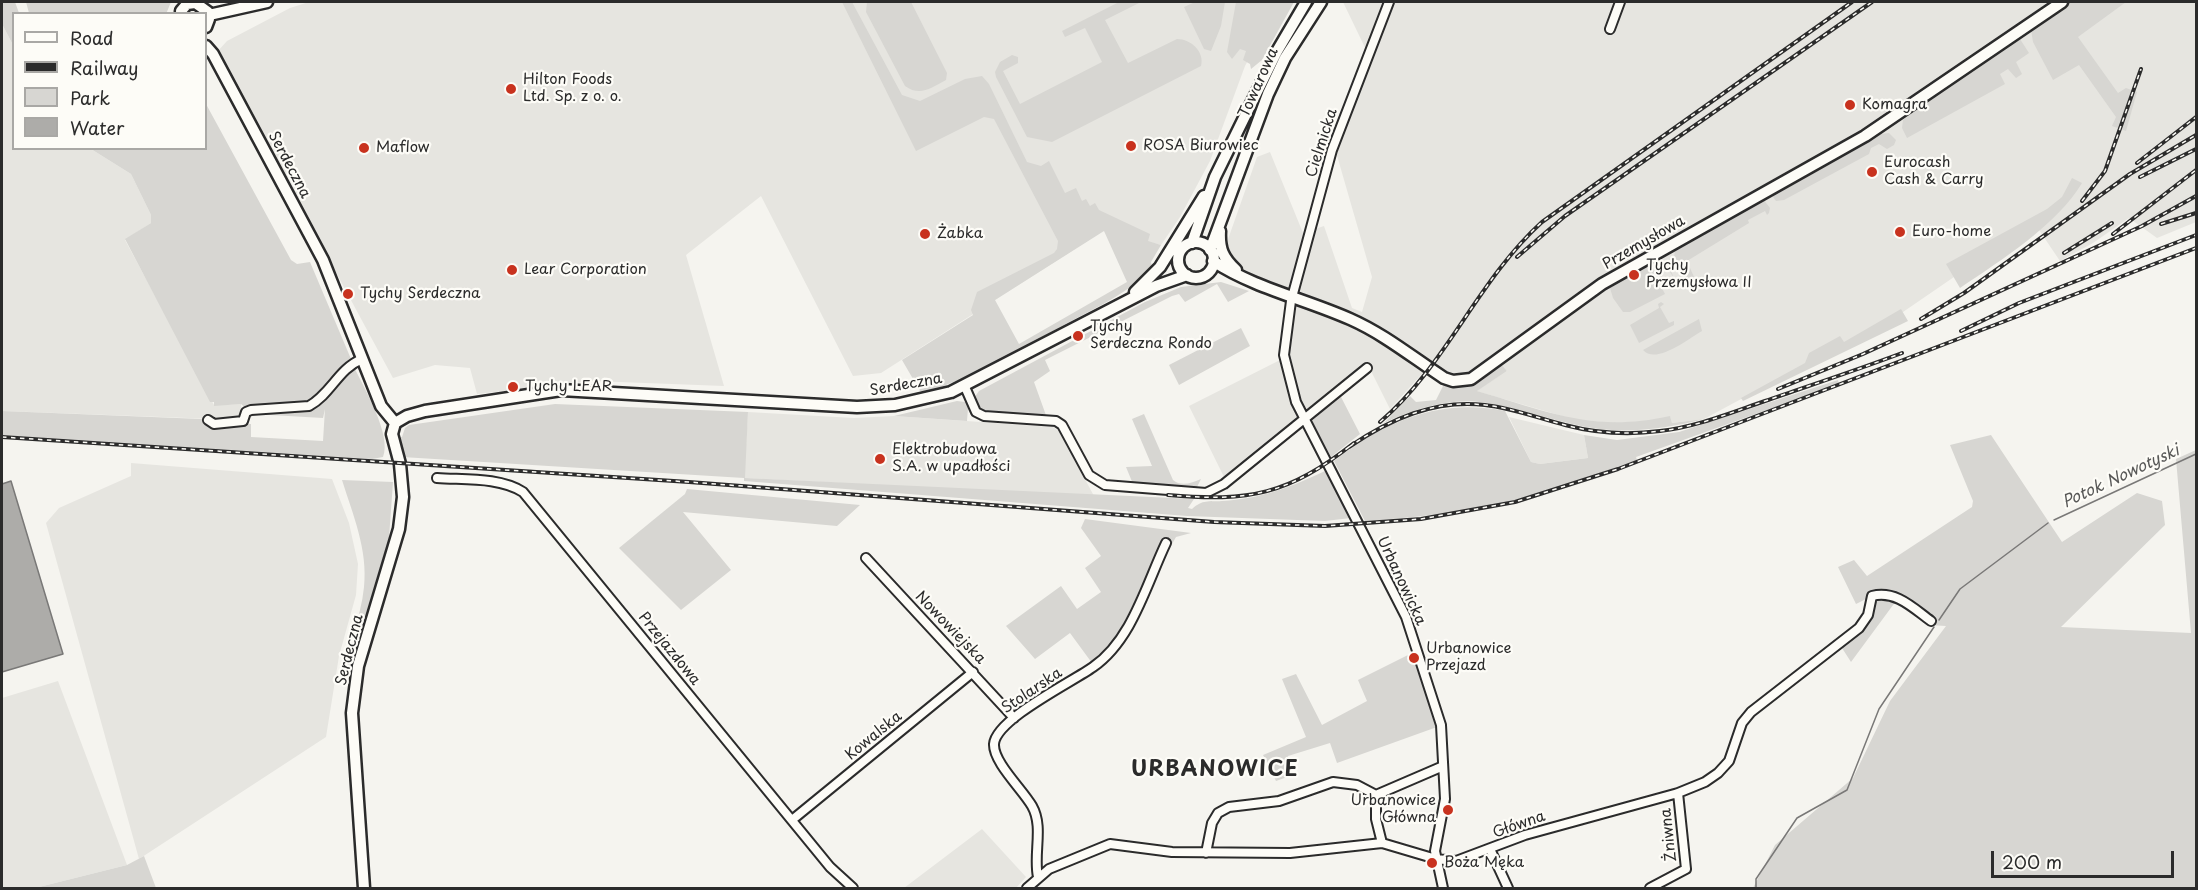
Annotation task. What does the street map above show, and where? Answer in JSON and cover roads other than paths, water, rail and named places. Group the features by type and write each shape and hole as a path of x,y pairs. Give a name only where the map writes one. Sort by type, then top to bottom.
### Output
{"street":[{"path":"181,8 195,2 203,5 205,12"},
{"path":"207,23 267,2"},
{"name":"Towarowa","path":"1192,243 1215,177 1276,53 1306,2"},
{"name":"Towarowa","path":"1210,250 1268,94 1285,58 1321,2"},
{"name":"Cielmicka","path":"1292,296 1335,141 1389,2"},
{"path":"1610,29 1620,2"},
{"name":"Przemysłowa","path":"1214,261 1232,273 1373,330 1444,378 1453,381 1471,379 1602,284 1865,136 2062,2"},
{"name":"Serdeczna","path":"207,23 209,50 323,260 384,412 395,423"},
{"path":"1113,310 1139,289 1160,267 1215,177"},
{"path":"1221,222 1219,247 1223,255 1245,278"},
{"path":"1156,286 1179,266 1180,252 1192,243 1200,243 1210,250 1214,261 1209,272 1196,278 1187,275 1179,266"},
{"name":"Przemysłowa","path":"1209,272 1232,273"},
{"path":"965,387 1156,286 1187,275"},
{"name":"Urbanowicka","path":"1292,296 1285,330 1284,355 1293,396 1406,617 1441,725 1444,804 1436,859 1443,888"},
{"path":"208,420 214,424 243,421 246,412 251,410 309,406 317,402 350,363 362,359"},
{"name":"Serdeczna","path":"364,888 351,713 358,666 399,529 403,497 400,464 392,434 395,423 407,416 425,411 561,390 878,407 930,399 965,387 976,412 984,416 1056,421 1062,424 1089,475 1096,482 1105,485 1206,493 1215,490 1367,368"},
{"name":"Przejazdowa","path":"437,478 500,482 512,485 523,492 830,867 853,888"},
{"name":"Stolarska","path":"1038,877 1037,820 1033,807 999,759 994,745 999,731 1014,718 1094,666 1119,644 1166,543"},
{"name":"Nowowiejska","path":"866,558 1014,718"},
{"name":"Główna","path":"1027,888 1038,877 1062,863 1110,844 1172,852 1290,853 1382,843 1436,859 1456,861 1525,835 1678,793 1718,773 1729,761 1742,723 1751,712 1859,628 1868,615 1872,596 1883,593 1894,595 1931,621"},
{"name":"Kowalska","path":"792,820 973,672"},
{"path":"1376,795 1441,767"},
{"path":"1206,853 1212,823 1218,813 1229,807 1279,801 1333,782 1357,785 1376,795"},
{"name":"Żniwna","path":"1650,888 1686,870 1678,793"},
{"path":"1376,795 1376,819 1382,843"},
{"path":"1490,849 1508,888"}],"water":[{"path":"11,481 63,654 2,672 2,484"}],"waterway":[{"name":"Potok Nowotyski","path":"2054,520 2196,454"},
{"path":"1939,620 1960,589 2048,523"},
{"path":"1756,888 1756,879 1797,818 1847,790 1879,709 1934,627"}],"railway":[{"path":"1380,422 1424,375 1499,270 1542,222 1852,2"},
{"path":"1517,257 1565,216 1872,2"},
{"path":"2082,201 2105,171 2141,69"},
{"path":"2137,163 2196,117"},
{"path":"1921,319 1964,293 2130,174 2196,135"},
{"path":"2140,177 2196,149"},
{"path":"2113,234 2196,170"},
{"path":"1778,389 1863,354 2142,226 2196,196"},
{"path":"2161,224 2196,213"},
{"path":"2064,253 2112,223"},
{"path":"1961,331 2019,303 2196,235"},
{"path":"2,437 689,482 1214,522 1325,526 1421,519 1515,502 1618,469 2196,248"},
{"path":"1349,447 1397,420 1414,413 1448,405 1466,404 1505,408 1576,428 1600,431 1636,433 1673,429 1726,415 1902,353"},
{"path":"1168,495 1222,497 1267,491 1309,474 1354,443"}],"place":[{"name":"Hilton Foods Ltd. Sp. z o. o.","path":"511,89"},
{"name":"Komagra","path":"1850,105"},
{"name":"ROSA Biurowiec","path":"1131,146"},
{"name":"Maflow","path":"364,148"},
{"name":"Eurocash Cash & Carry","path":"1872,172"},
{"name":"Euro-home","path":"1900,232"},
{"name":"Żabka","path":"925,234"},
{"name":"Lear Corporation","path":"512,270"},
{"name":"Tychy Przemysłowa II","path":"1634,275"},
{"name":"Tychy Serdeczna","path":"348,294"},
{"name":"Tychy Serdeczna Rondo","path":"1078,336"},
{"name":"Tychy LEAR","path":"513,387"},
{"name":"Elektrobudowa S.A. w upadłości","path":"880,459"},
{"name":"Urbanowice Przejazd","path":"1414,658"},
{"name":"Urbanowice Główna","path":"1448,810"},
{"name":"Boża Męka","path":"1432,863"}],"district":[{"name":"URBANOWICE","path":"1215,770"}]}
